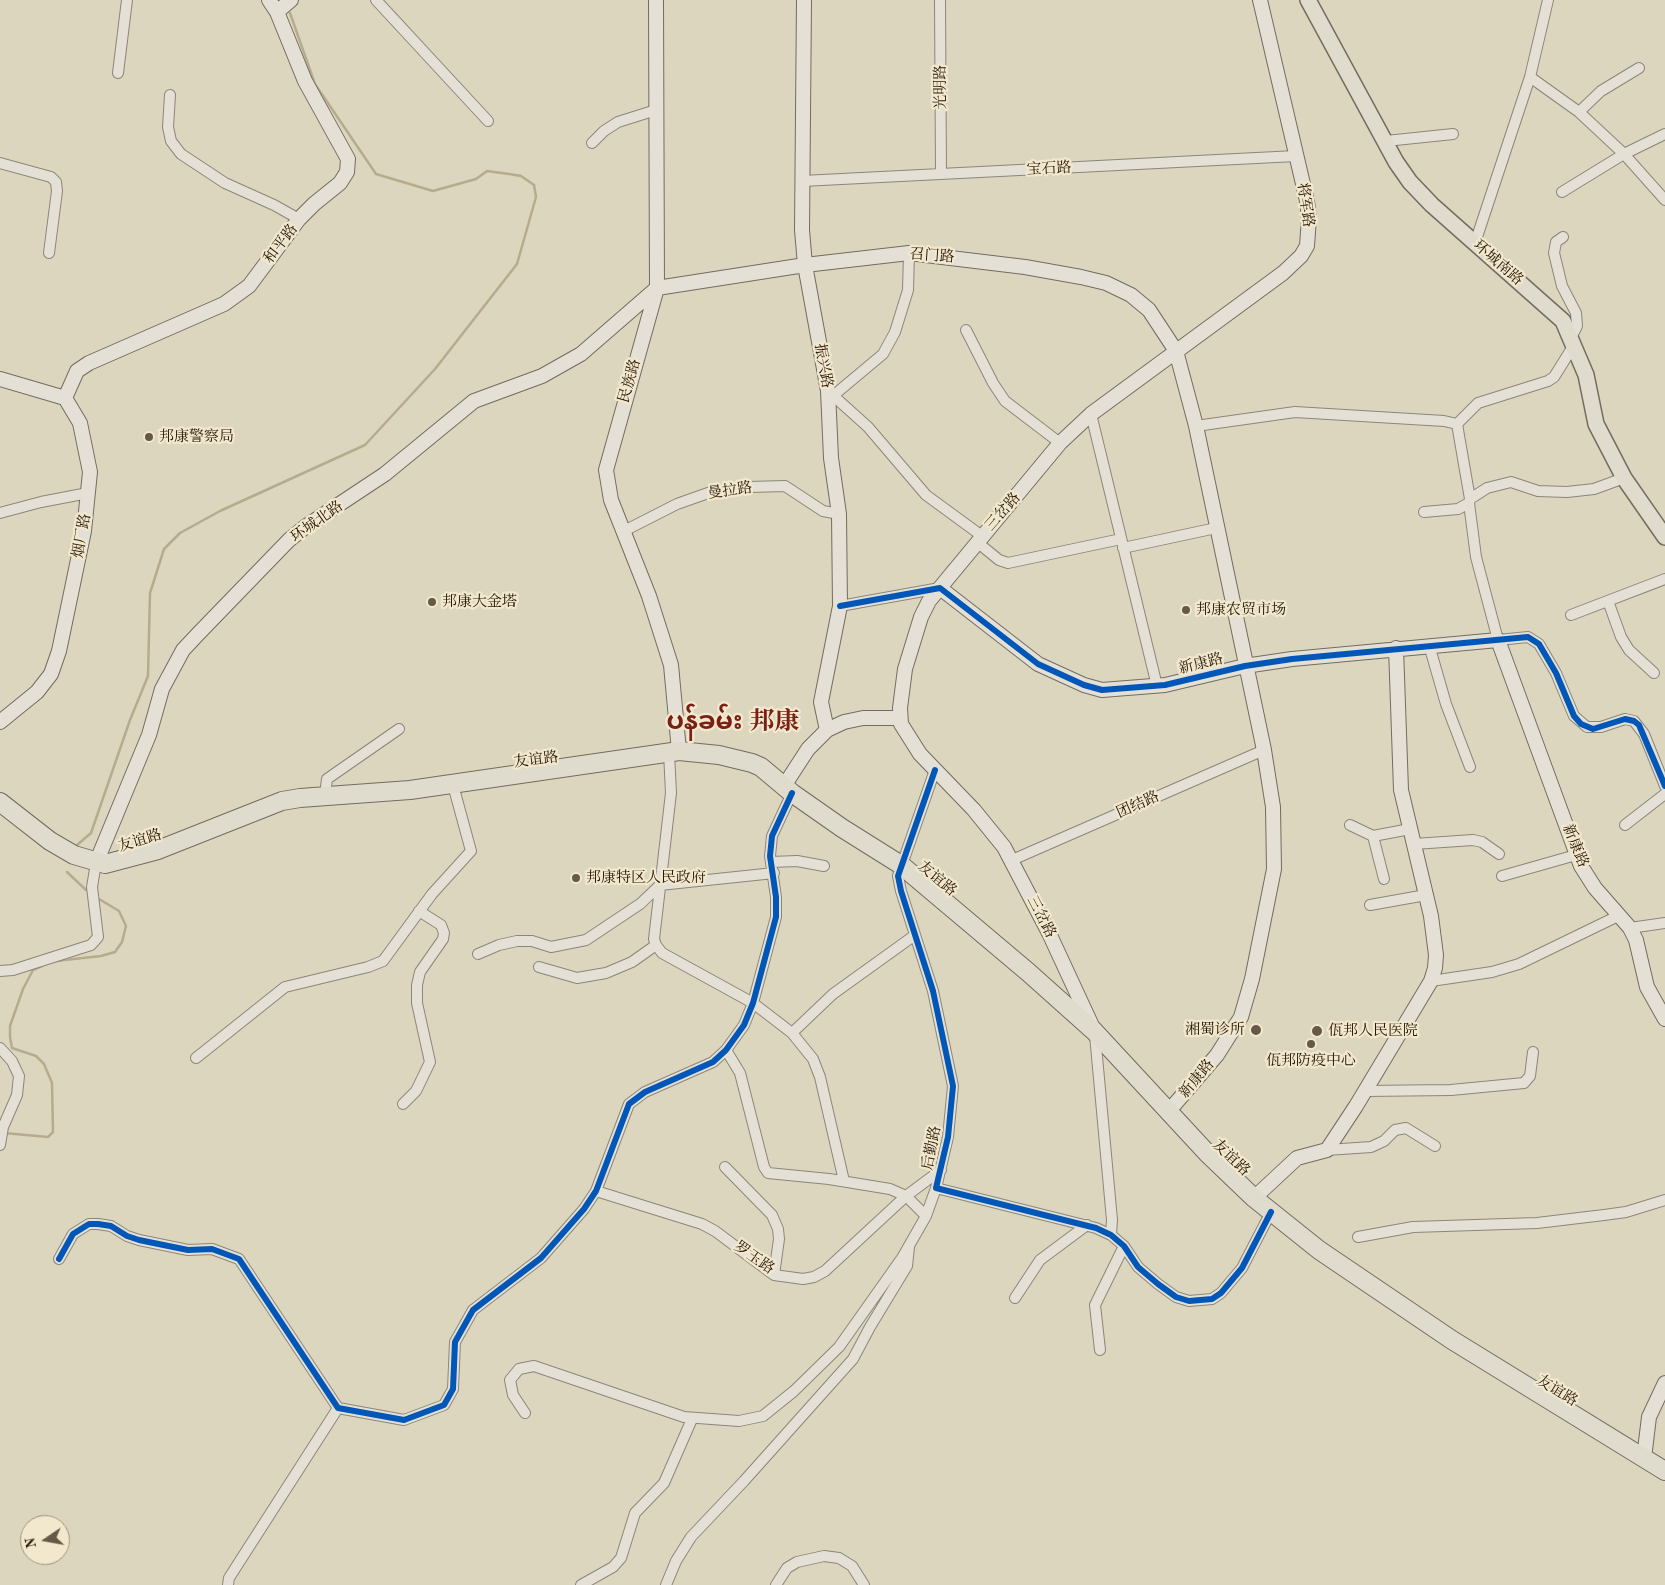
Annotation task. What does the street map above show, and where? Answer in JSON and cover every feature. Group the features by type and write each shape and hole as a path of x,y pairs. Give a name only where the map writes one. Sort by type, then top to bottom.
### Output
{"highway":[{"name":"友谊路","path":"0,802 50,841 74,855 96,863 105,864 158,850 282,801 453,785 674,752 699,752 739,758 761,767 788,790 900,865 1028,972 1094,1031 1207,1153 1254,1198 1319,1250 1452,1340 1665,1471"}],"main road":[{"name":"和平路","path":"65,398 70,383 77,371 89,363 224,304 250,286 299,219 340,183 347,172 348,159 305,81 277,12 269,0"},
{"path":"277,12 291,0"},
{"name":"民族路","path":"656,0 657,288 606,470 611,500 622,532 649,596 671,665 674,752"},
{"name":"振兴路","path":"804,0 802,230 805,265 831,393 831,458 839,514 840,606 821,702 827,730"},
{"name":"将军路","path":"1176,351 1283,273 1302,256 1307,246 1309,218 1260,0"},
{"name":"环城南路","path":"1308,0 1396,162 1410,182 1563,322 1586,375 1596,424 1624,478 1665,537"},
{"name":"召门路","path":"657,288 805,265 909,253 1025,267 1106,283 1131,295 1149,310 1176,351"},
{"name":"环城北路","path":"96,863 149,735 162,689 183,650 289,540 305,527 385,474 474,401 542,376 581,354 657,288"},
{"name":"三岔路","path":"1094,1031 1049,932 1012,860 993,832 920,754 899,718 905,669 921,617 929,601 1060,444 1091,414 1176,351"},
{"name":"新康路","path":"1168,1112 1217,1056 1241,1017 1252,979 1274,869 1273,807 1264,750 1196,426 1176,351"},
{"path":"0,379 65,398"},
{"name":"烟厂路","path":"0,722 37,692 51,674 58,651 82,540 90,472 84,436 73,409 65,398"},
{"name":"新康路","path":"940,588 1038,664 1055,673 1102,690 1157,686 1245,666 1396,648 1498,640 1576,855 1595,888 1630,928 1636,940 1647,987 1665,1019"},
{"path":"1254,1198 1297,1158 1327,1150 1342,1130 1431,981 1436,955 1426,895 1410,829 1399,771 1396,648"},
{"path":"788,790 808,749 827,730 844,722 863,718 899,718"},
{"path":"1644,1458 1649,1417 1665,1383"}],"street":[{"path":"118,73 127,0"},
{"path":"376,0 488,121"},
{"name":"光明路","path":"940,0 941,174"},
{"path":"1475,243 1530,77 1548,0"},
{"path":"1579,112 1601,91 1639,68"},
{"path":"1530,77 1579,112 1624,154 1665,200"},
{"path":"170,95 168,127 171,141 181,154 225,183 299,219"},
{"path":"592,143 604,131 618,122 656,110"},
{"path":"1386,141 1453,134"},
{"path":"1562,192 1624,154 1665,134"},
{"name":"宝石路","path":"802,181 1296,156"},
{"path":"0,163 51,177 56,182 57,191 49,253"},
{"path":"1457,424 1478,403 1548,381 1554,377 1572,341 1577,326 1576,313 1562,286 1554,253 1556,242 1563,237"},
{"path":"909,253 908,290 895,332 883,354 831,393 868,427 926,495 979,539 999,560 1008,563 1216,528"},
{"path":"966,330 993,383 1005,401 1060,444"},
{"path":"1196,426 1295,412 1444,421 1457,424"},
{"path":"1091,414 1157,686"},
{"path":"1457,424 1470,501 1476,557 1498,640 1528,637 1539,644 1559,680 1574,716 1587,727 1601,727 1625,719 1634,721 1644,734 1665,786"},
{"path":"1424,512 1458,509 1488,488 1511,482 1538,491 1567,492 1594,489 1624,478"},
{"name":"曼拉路","path":"622,532 677,504 711,492 749,487 785,486 824,511 839,514"},
{"path":"0,513 41,502 88,493"},
{"path":"1571,615 1665,579"},
{"path":"840,606 940,588"},
{"path":"1608,601 1620,637 1630,650 1654,673"},
{"path":"1429,645 1446,704 1470,767"},
{"path":"325,796 327,779 399,729"},
{"name":"团结路","path":"1012,860 1264,750"},
{"path":"674,752 654,939 656,945 662,953 753,1003 792,1034 813,1059 820,1077 844,1181"},
{"name":"后勤路","path":"935,770 900,865 898,883 933,990 953,1086 948,1138 936,1188 1087,1225 1111,1235 1124,1246 1138,1267 1176,1297 1189,1301 1212,1299 1221,1292 1242,1268 1270,1212"},
{"path":"196,1058 285,987 368,967 383,961 419,911 471,851 453,785"},
{"path":"59,1259 73,1234 89,1224 98,1224 111,1226 127,1236 139,1240 188,1250 212,1249 239,1259 338,1408 404,1420 444,1405 453,1388 455,1342 473,1310 541,1258 584,1208 596,1191 629,1104 645,1092 713,1062 726,1050 744,1025 753,1003 776,917 774,873 771,862 772,836 788,790"},
{"path":"1625,826 1665,794"},
{"path":"1350,825 1373,836 1410,829"},
{"path":"1373,836 1384,878"},
{"path":"1414,844 1473,840 1482,842 1499,854"},
{"path":"1502,876 1576,855"},
{"path":"771,862 797,861 824,866"},
{"path":"0,971 13,970 91,945 98,937 92,887 96,863"},
{"path":"478,954 499,945 517,941 532,941 551,947 586,940 640,904 660,886 774,873"},
{"path":"1370,905 1426,895"},
{"path":"403,1104 416,1091 430,1062 417,1003 417,985 420,972 443,939 444,933 441,925 419,911"},
{"path":"1431,981 1492,972 1520,964 1618,916"},
{"path":"1630,928 1665,922"},
{"path":"792,1034 833,994 915,935"},
{"path":"539,967 577,978 606,973 632,962 656,945"},
{"path":"1094,1031 1112,1212 1111,1235"},
{"path":"0,1048 12,1061 19,1076 17,1095 3,1127 1,1142"},
{"path":"726,1050 740,1074 765,1170 768,1173 844,1181 890,1189 906,1196 926,1216"},
{"path":"1365,1091 1451,1090 1524,1083 1530,1076 1533,1052"},
{"path":"1327,1150 1370,1147 1384,1140 1395,1130 1406,1128 1435,1146"},
{"path":"725,1167 772,1215 778,1229 779,1239 774,1274"},
{"name":"罗玉路","path":"596,1191 702,1224 722,1236 774,1274 803,1280 825,1271 906,1196 941,1170"},
{"path":"526,1413 513,1395 510,1380 519,1369 534,1366 668,1413 692,1418 751,1420 774,1409 839,1347 909,1244 926,1216 936,1188"},
{"path":"1358,1237 1412,1227 1537,1223 1604,1216 1626,1212 1665,1200"},
{"path":"1015,1298 1040,1260 1087,1225"},
{"path":"666,1585 676,1561 691,1537 744,1481 853,1359 907,1266 909,1244"},
{"path":"1100,1350 1095,1305 1124,1246"},
{"path":"228,1585 229,1578 338,1408"},
{"path":"581,1585 613,1567 621,1558 635,1513 664,1483 692,1418"},
{"path":"776,1585 787,1568 797,1562 824,1556 839,1558 852,1566 864,1585"}],"waterway":[{"path":"77,845 91,833 130,720 148,676 150,593 164,549 180,533 220,511 365,445 435,369 517,264 536,197 534,185 521,176 509,174 487,171 476,179 433,191 376,174 315,84 290,13"},
{"path":"67,872 86,890"},
{"path":"56,961 101,956 115,952 122,942 126,926 119,911 99,899"},
{"path":"4,1133 48,1137 53,1132 52,1083 44,1064 36,1056 12,1048 10,1037 10,1026 23,989 33,970 42,966"}],"cycle path":[{"path":"840,606 940,588 1038,664 1084,685 1102,690 1165,685 1245,666 1292,659 1528,637 1539,644 1556,673 1574,716 1581,724 1593,729 1625,719 1634,721 1639,725 1665,786"},
{"path":"935,770 898,876 933,991 953,1086 948,1137 936,1188 1096,1228 1111,1235 1124,1246 1138,1267 1158,1284 1176,1297 1189,1301 1212,1299 1221,1293 1242,1268 1271,1212"},
{"path":"59,1259 73,1234 89,1224 111,1226 127,1236 139,1240 188,1250 212,1249 239,1259 338,1408 404,1420 444,1405 453,1389 455,1342 473,1310 541,1258 584,1209 596,1191 629,1104 645,1092 713,1062 726,1050 744,1025 753,1003 776,917 776,897 770,856 772,836 792,793"}],"place":[{"name":"邦康警察局","path":"149,437"},
{"name":"邦康大金塔","path":"432,602"},
{"name":"邦康农贸市场","path":"1186,610"},
{"name":"邦康特区人民政府","path":"576,878"},
{"name":"湘蜀诊所","path":"1256,1030"},
{"name":"佤邦人民医院","path":"1317,1031"},
{"name":"佤邦防疫中心","path":"1311,1044"}],"district":[{"name":"ပန်ခမ်း 邦康","path":"733,722"}]}
